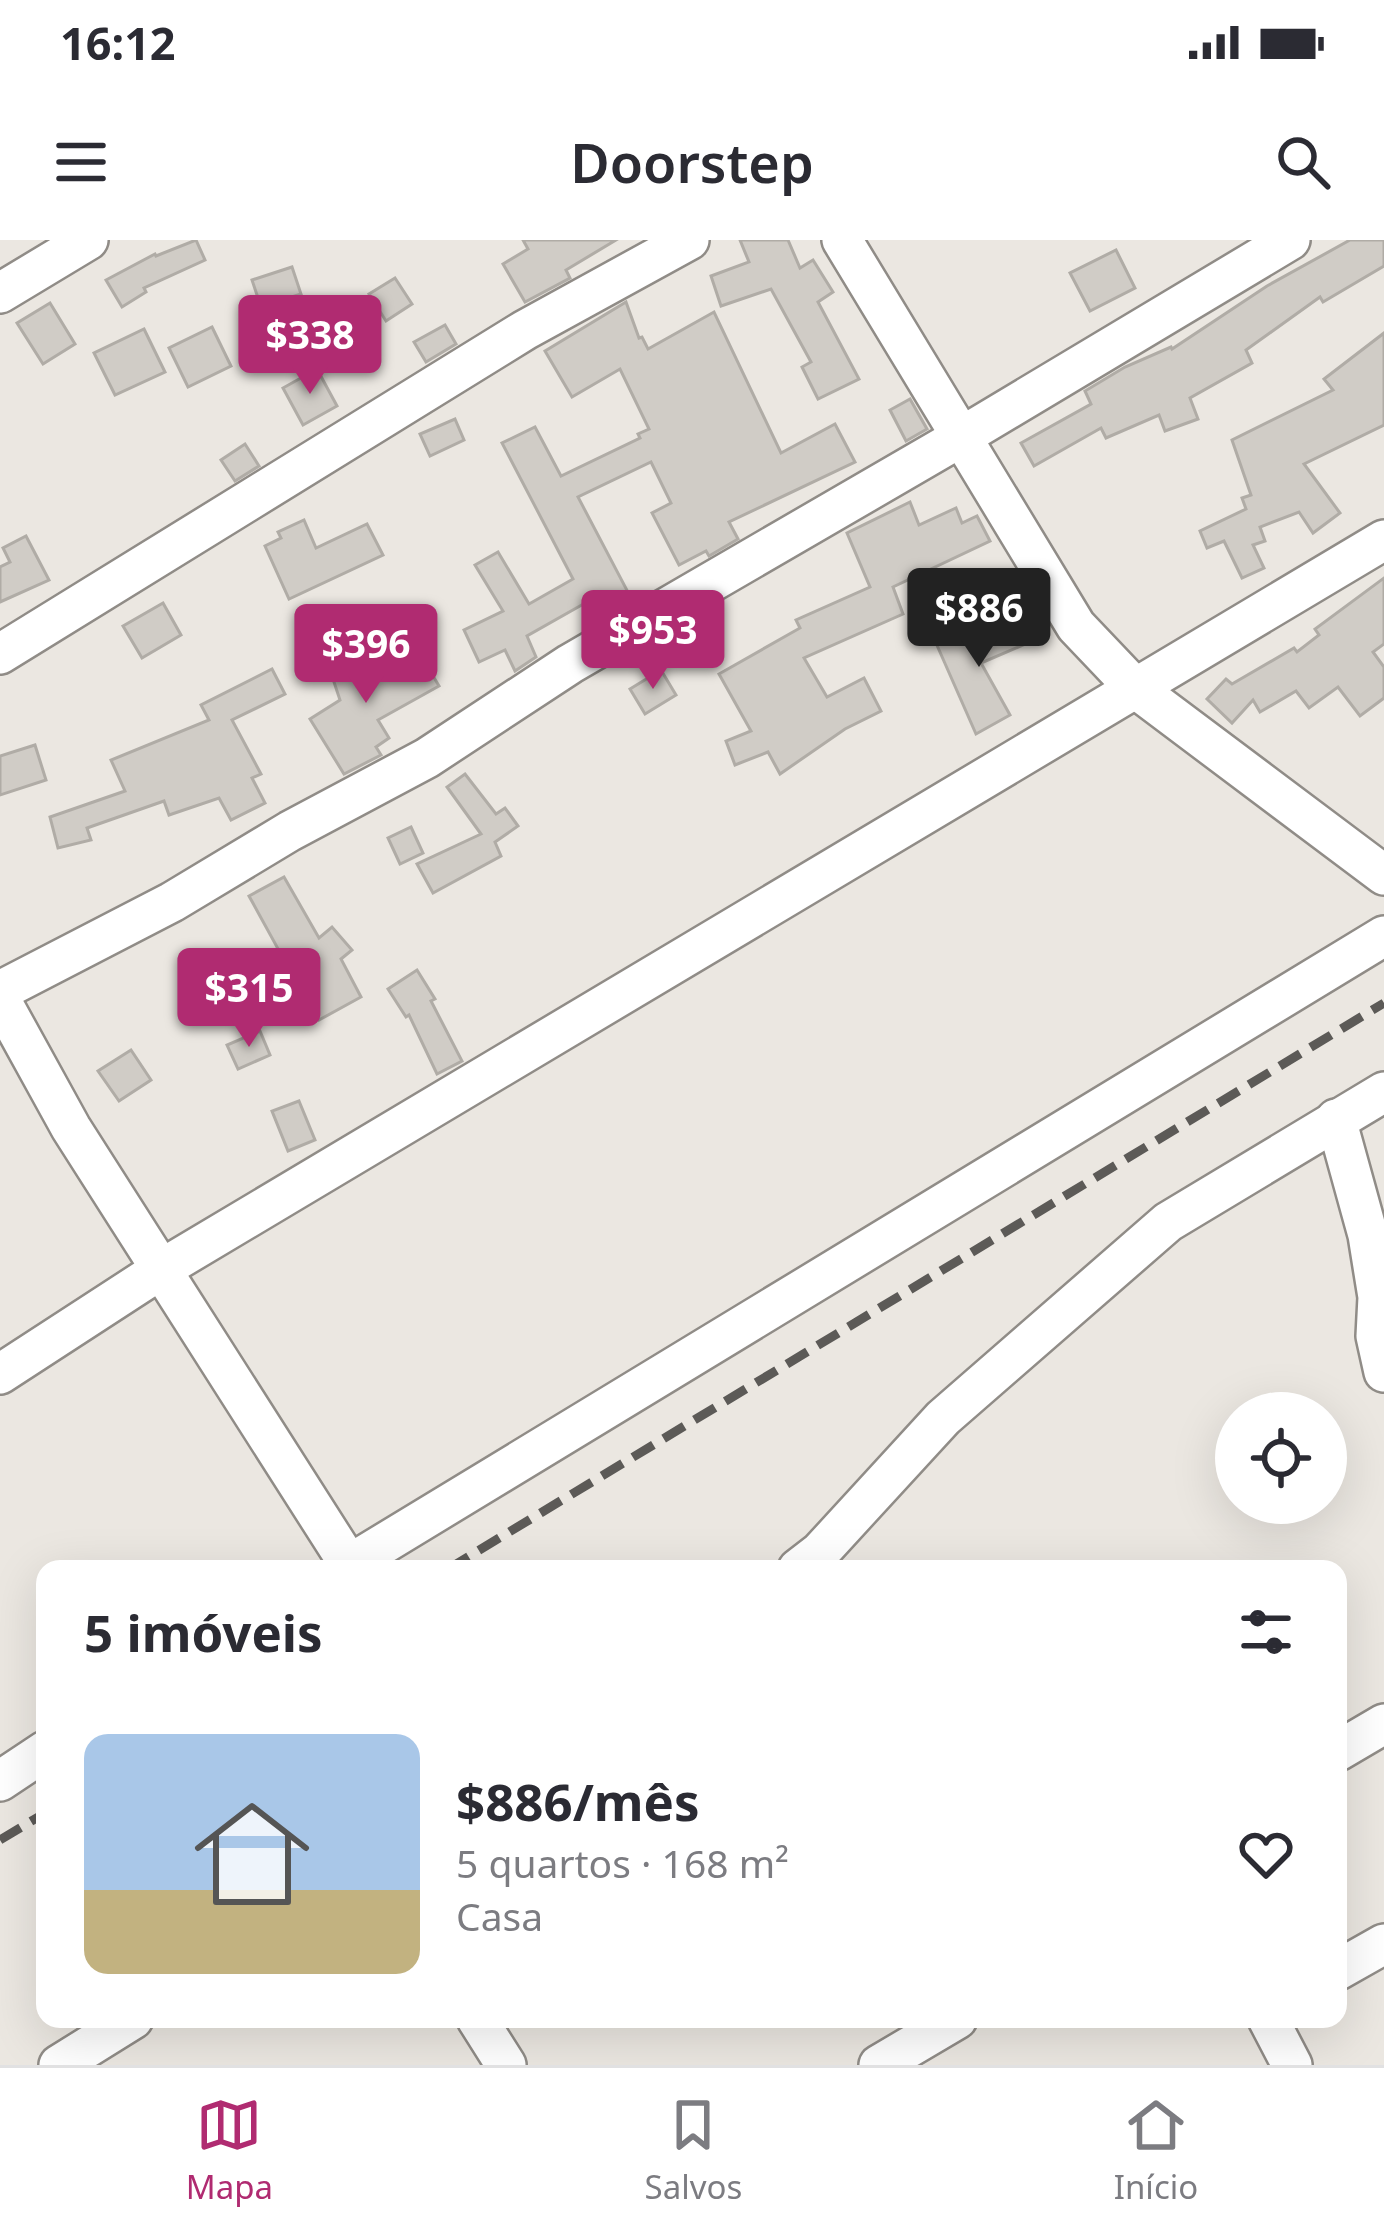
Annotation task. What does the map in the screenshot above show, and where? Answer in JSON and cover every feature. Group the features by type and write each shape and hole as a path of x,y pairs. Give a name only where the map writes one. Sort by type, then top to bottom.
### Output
{"street":[{"path":"0,293 88,240"},
{"path":"0,654 525,330 689,240"},
{"path":"842,240 1076,626 1136,688 1384,875"},
{"path":"341,1560 71,1128 0,995 427,758 570,664 1289,240"},
{"path":"0,1375 160,1270 1384,540"},
{"path":"357,1560 1384,936"},
{"path":"810,1560 943,1418 1168,1222 1384,1092"},
{"path":"1336,1119 1368,1235 1378,1297 1376,1336 1384,1372"},
{"path":"1347,1746 1384,1724"},
{"path":"0,1780 36,1757"},
{"path":"1347,1965 1384,1944"},
{"path":"59,2065 119,2028"},
{"path":"483,2028 506,2065"},
{"path":"879,2065 942,2028"},
{"path":"1273,2028 1292,2065"}],"building":[{"path":"196,240 205,260 144,288 146,292 122,307 106,280 155,254"},
{"path":"523,240 616,240 566,270 570,278 525,302 503,264 528,249"},
{"path":"740,240 788,240 800,268 813,260 833,292 818,302 859,379 818,399 802,367 811,362 771,289 721,306 711,276 749,262"},
{"path":"1350,240 1384,240 1384,266 1323,302 1320,297 1246,350 1252,363 1190,398 1198,419 1165,431 1159,415 1106,438 1101,428 1034,466 1021,443 1091,404 1085,391 1125,367 1172,349 1267,286"},
{"path":"1116,250 1135,288 1090,311 1070,273"},
{"path":"292,267 301,294 261,307 252,280"},
{"path":"395,278 412,304 386,321 369,294"},
{"path":"626,302 648,349 714,312 781,453 835,424 855,462 729,522 738,539 709,556 706,551 679,565 652,513 671,503 651,462 578,497 630,596 594,614 587,602 527,636 536,657 515,671 505,650 479,662 464,630 503,611 475,565 498,552 529,604 573,579 502,443 535,427 561,476 640,438 638,434 649,429 620,369 572,397 545,351"},
{"path":"50,303 75,344 43,364 17,323"},
{"path":"445,325 456,344 426,362 414,342"},
{"path":"212,327 231,366 188,387 169,348"},
{"path":"144,329 165,372 115,395 94,353"},
{"path":"1384,333 1384,425 1304,464 1340,513 1313,533 1299,512 1260,527 1265,541 1253,545 1264,568 1242,578 1224,541 1207,548 1200,531 1246,509 1242,498 1251,495 1232,440 1333,390 1324,379"},
{"path":"317,369 337,406 303,425 283,388"},
{"path":"910,399 927,429 906,441 890,410"},
{"path":"455,419 464,440 430,456 420,434"},
{"path":"245,444 259,466 235,481 221,460"},
{"path":"910,502 919,525 956,508 962,523 977,516 990,541 893,587 903,614 804,658 827,697 864,678 881,711 845,729 780,774 768,752 735,765 726,741 751,731 719,674 800,628 796,620 870,587 847,533"},
{"path":"304,520 316,548 367,524 383,555 289,599 265,546 281,538 278,532"},
{"path":"26,536 49,580 0,602 0,567 10,562 3,548"},
{"path":"1384,578 1384,644 1373,652 1384,667 1384,698 1360,716 1338,687 1309,708 1296,691 1260,712 1253,700 1232,723 1207,699 1226,679 1232,684 1294,648 1297,652 1319,635 1315,629"},
{"path":"163,603 181,635 142,658 123,626"},
{"path":"1011,617 1023,645 981,663 1010,715 976,734 936,643"},
{"path":"346,644 361,683 405,657 411,668 424,661 439,686 378,720 389,738 376,747 381,755 344,774 310,719 340,700 324,652"},
{"path":"272,669 285,694 232,720 261,774 252,778 265,803 231,820 219,798 169,815 164,801 87,828 91,840 58,848 50,817 125,791 111,760 209,720 201,705"},
{"path":"661,670 676,695 645,714 630,689"},
{"path":"35,745 46,780 0,795 0,756"},
{"path":"465,774 496,814 505,808 518,826 495,842 501,856 433,893 417,864 481,834 447,787"},
{"path":"411,827 423,853 400,864 388,838"},
{"path":"284,877 319,938 332,927 352,950 341,959 361,997 319,1020 296,977 276,988 264,965 282,956 249,896"},
{"path":"417,970 462,1061 437,1074 409,1015 388,989"},
{"path":"260,1031 270,1055 238,1069 227,1045"},
{"path":"131,1050 151,1080 119,1101 98,1071"},
{"path":"299,1101 315,1140 288,1151 272,1111"}],"railway":[{"path":"463,1560 1384,1003"},
{"path":"0,1840 36,1818"}]}
